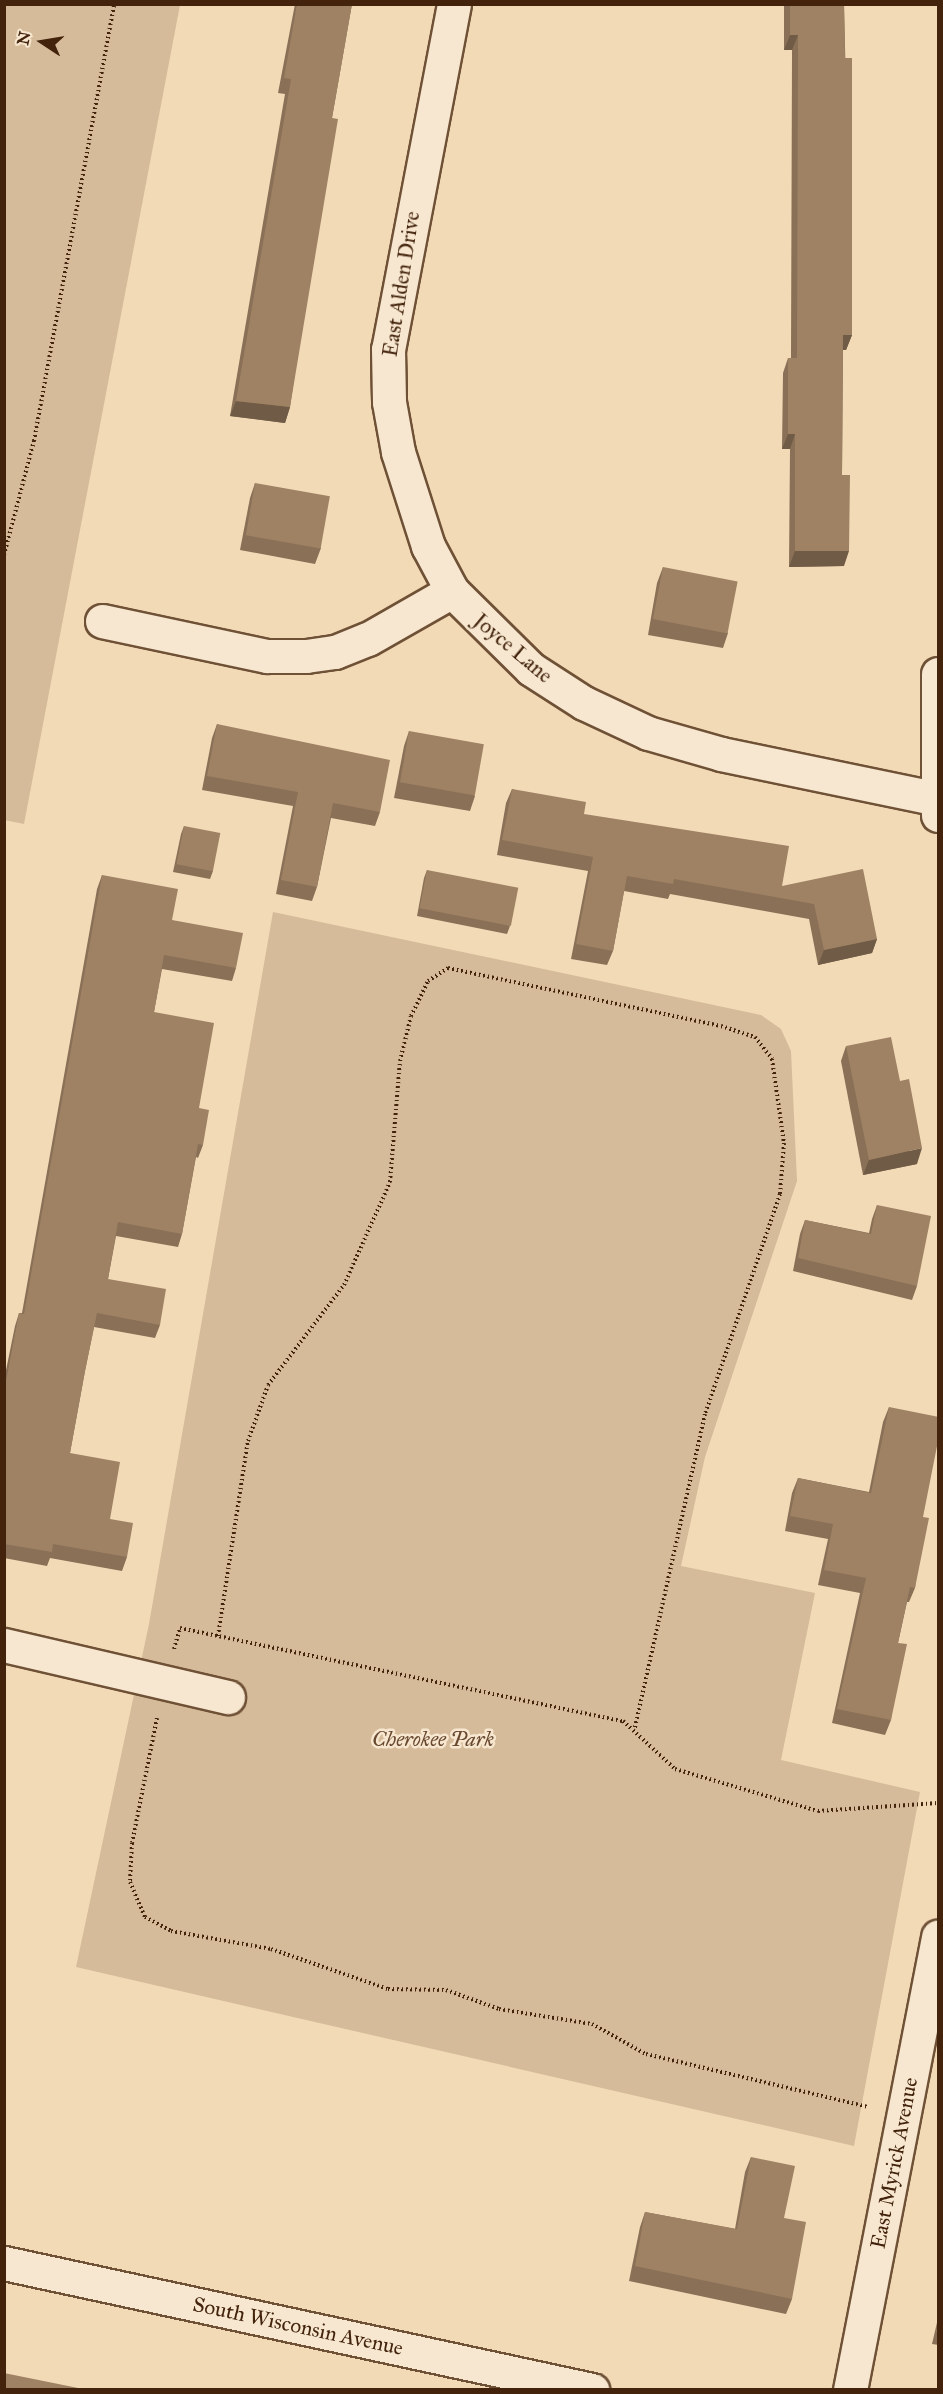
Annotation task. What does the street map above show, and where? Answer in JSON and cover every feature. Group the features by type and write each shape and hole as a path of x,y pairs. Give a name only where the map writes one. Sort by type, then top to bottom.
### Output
{"street":[{"name":"East Alden Drive","path":"452,591 428,546 398,452 389,402 388,349 454,4"},
{"path":"102,621 267,656 306,656 335,652 368,639 452,591"},
{"name":"Joyce Lane","path":"452,591 531,669 584,703 648,733 721,754 936,806"},
{"path":"936,806 939,674"},
{"path":"4,1645 228,1697"},
{"name":"East Myrick Avenue","path":"850,2390 939,1936"},
{"name":"South Wisconsin Avenue","path":"4,2263 592,2390"}],"path":[{"path":"4,555 33,441 114,4"},
{"path":"218,1636 248,1441 267,1385 344,1285 390,1182 400,1061 428,981 448,968 721,1026 755,1037 772,1059 784,1133 780,1194 702,1426 635,1728"},
{"path":"868,2107 646,2054 592,2024 499,2009 446,1990 388,1989 271,1949 171,1931 145,1917 130,1882 132,1843 164,1682 180,1628 623,1720 635,1728 675,1769 818,1811 939,1803"}],"green space":[{"path":"4,5 180,5 24,824 4,820"},
{"name":"Cherokee Park","path":"273,912 761,1015 781,1029 791,1051 797,1181 705,1457 681,1566 815,1593 781,1760 920,1792 854,2146 76,1967 149,1624"}],"building":[{"path":"297,4 352,4 332,118 338,119 290,407 236,401 291,79 284,78"},
{"path":"790,4 844,4 845,58 852,58 852,335 843,335 842,475 850,475 849,551 795,551 795,434 788,434 788,358 797,358 798,35 790,35"},
{"path":"255,483 330,496 321,548 246,535"},
{"path":"663,567 738,582 727,634 653,619"},
{"path":"217,724 390,760 380,812 333,803 317,887 281,880 298,792 207,776"},
{"path":"409,731 484,744 475,795 400,782"},
{"path":"512,789 586,802 584,814 789,846 782,886 863,869 877,939 824,950 814,904 674,879 673,884 627,876 613,951 576,944 593,857 502,840"},
{"path":"184,826 220,833 213,871 177,864"},
{"path":"427,870 518,888 511,926 420,908"},
{"path":"102,875 178,889 172,920 243,933 236,968 164,955 154,1012 214,1023 199,1108 209,1110 203,1145 198,1144 182,1234 118,1222 108,1279 166,1289 160,1325 97,1313 85,1371 70,1453 120,1462 110,1519 133,1523 127,1557 53,1544 52,1552 4,1544 4,1392 19,1313 24,1314"},
{"path":"891,1037 900,1081 909,1079 922,1148 869,1160 846,1046"},
{"path":"877,1205 931,1216 917,1286 798,1258 805,1220 871,1234"},
{"path":"889,1407 939,1417 939,1436 923,1517 929,1518 915,1588 910,1587 898,1643 907,1644 891,1720 837,1709 866,1578 824,1570 833,1524 790,1516 798,1478 871,1493"},
{"path":"751,2157 795,2166 784,2218 806,2222 792,2299 635,2266 645,2212 737,2229"},
{"path":"4,2373 88,2390 4,2390"}]}
